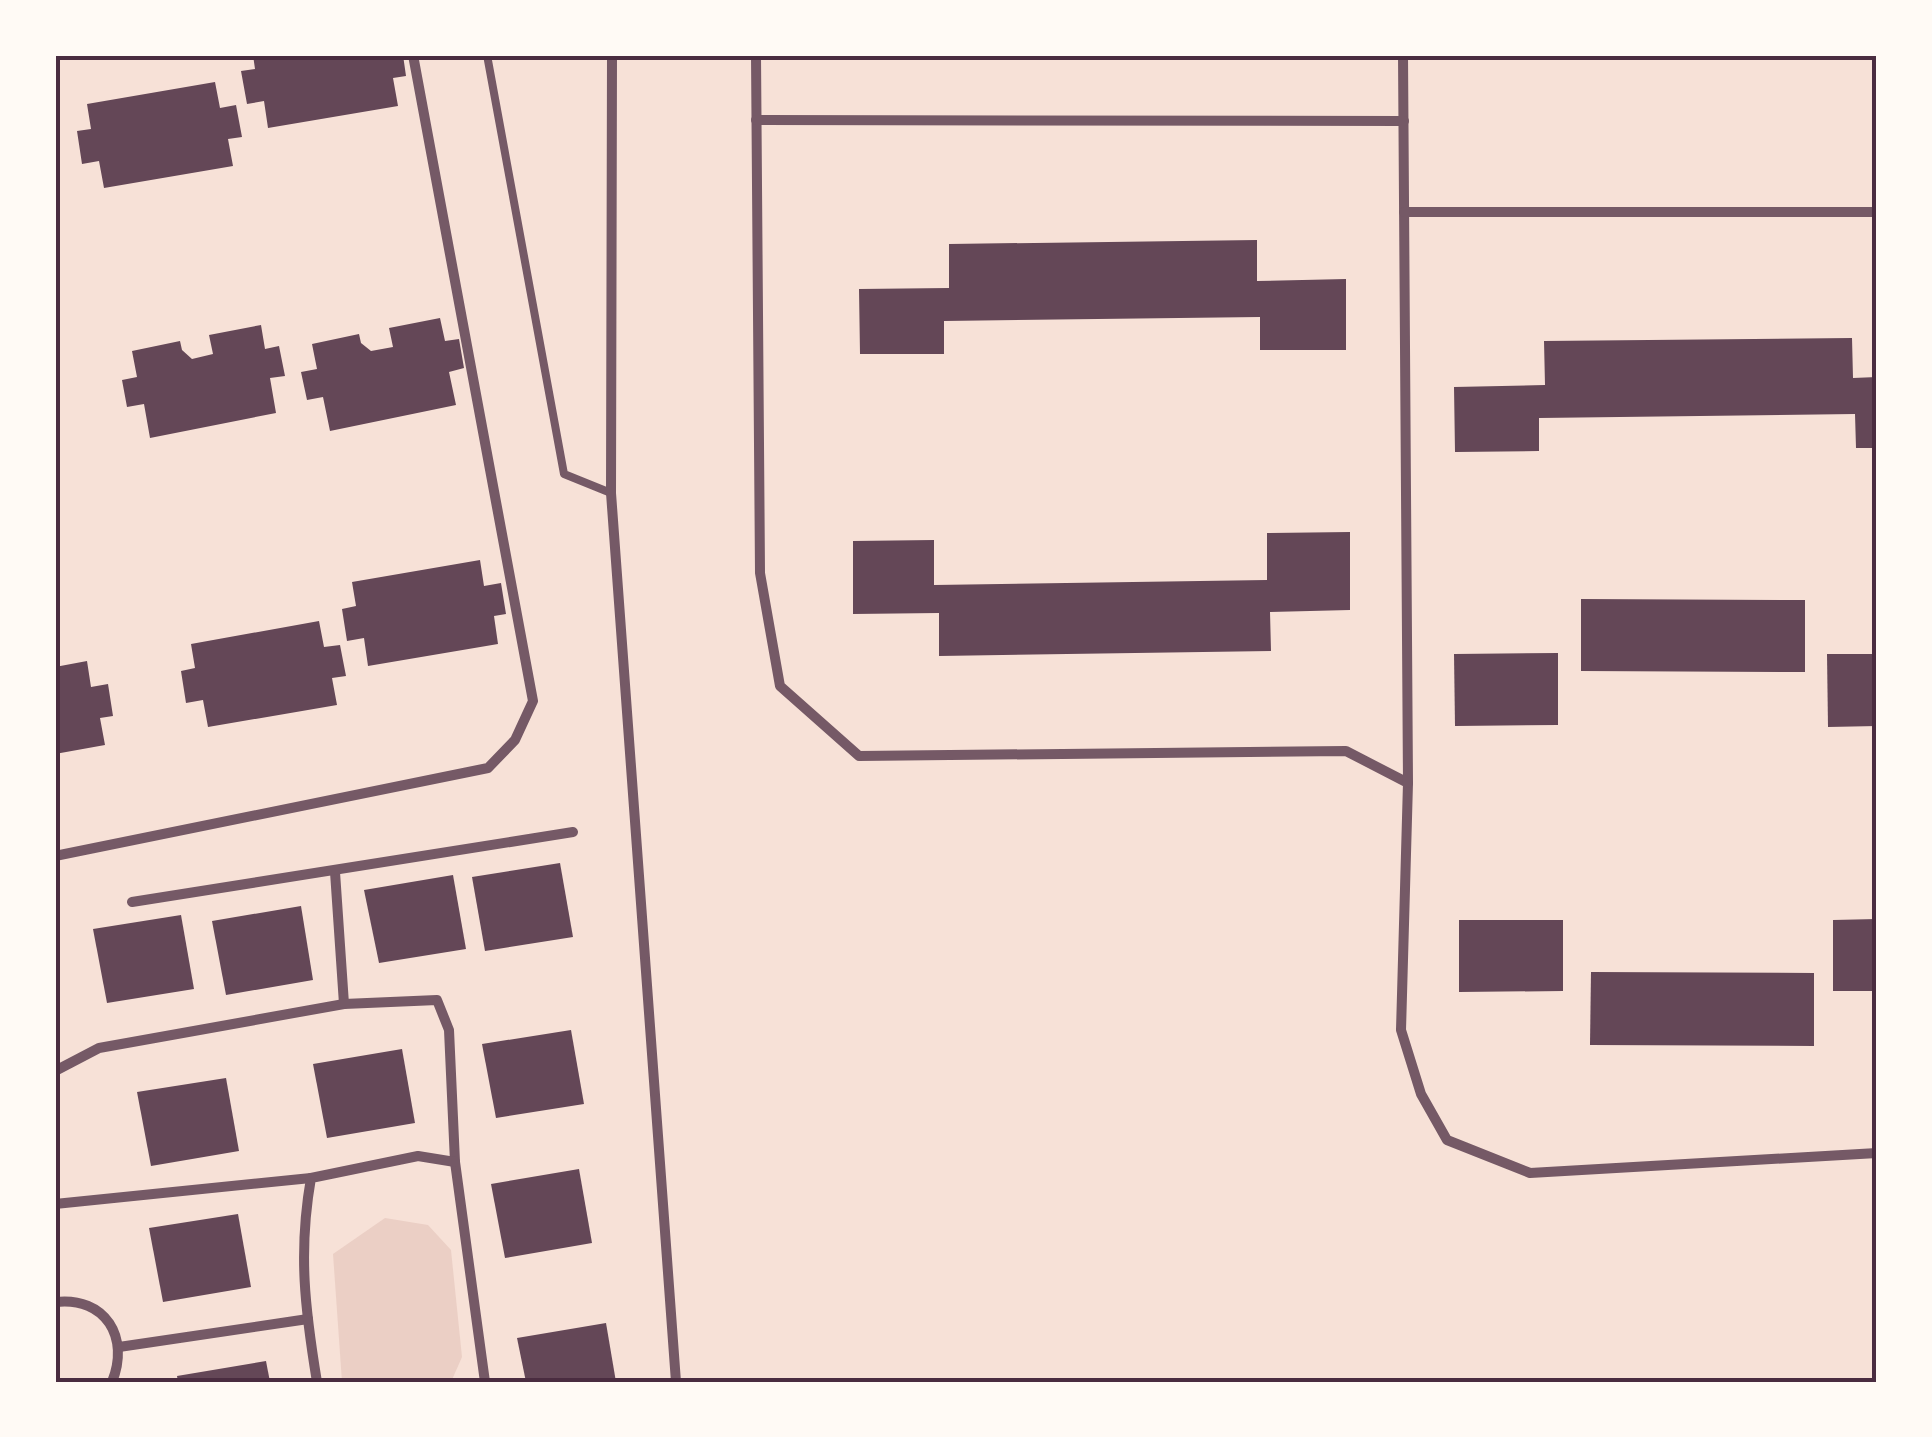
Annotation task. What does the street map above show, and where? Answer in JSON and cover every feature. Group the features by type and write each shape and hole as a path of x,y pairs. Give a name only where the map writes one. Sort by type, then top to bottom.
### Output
{"street":[{"path":"55,856 488,768 515,740 533,701 413,55"},
{"path":"612,55 611,493 676,1382"},
{"path":"756,55 760,572 780,686 859,756 1346,751 1408,784"},
{"path":"1404,55 1408,784 1401,1030 1421,1094 1447,1140 1530,1173 1877,1153"},
{"path":"756,120 1404,122"},
{"path":"1404,212 1877,212"},
{"path":"132,902 573,832"},
{"path":"335,872 344,1004"},
{"path":"55,1070 99,1048 344,1004 436,1000 449,1030 455,1162 485,1382"},
{"path":"55,1204 311,1178 418,1156 455,1162"},
{"path":"311,1178 303,1222 302,1267 318,1382"},
{"path":"55,1302 76,1302 105,1317 119,1346 119,1365 112,1382"},
{"path":"119,1346 308,1320"}],"lane":[{"path":"487,55 564,474 611,493"}],"shaded area":[{"path":"385,1218 428,1225 451,1250 462,1357 451,1382 342,1382 333,1254"}],"building":[{"path":"253,55 403,55 406,76 393,78 398,106 268,128 264,101 247,104 241,71 255,69"},
{"path":"215,82 220,108 236,105 242,137 228,139 233,166 104,188 99,161 82,164 77,131 91,129 87,104"},
{"path":"1257,240 1257,281 1346,279 1346,350 1260,350 1260,317 944,321 944,354 860,354 859,289 949,288 949,244"},
{"path":"440,318 445,341 459,339 464,368 449,372 456,405 330,431 323,397 307,400 301,372 317,369 312,344 359,334 361,343 371,351 393,347 389,328"},
{"path":"261,325 265,349 279,346 285,376 270,378 276,413 150,438 144,404 127,407 122,380 137,377 132,351 180,341 182,350 192,359 213,354 209,335"},
{"path":"1852,338 1853,378 1877,377 1877,448 1856,448 1855,414 1539,418 1539,451 1455,452 1454,387 1545,385 1544,341"},
{"path":"1350,532 1350,610 1270,612 1271,651 939,656 939,613 853,614 853,541 934,540 934,585 1267,580 1267,533"},
{"path":"480,560 484,586 501,583 506,614 494,616 498,644 368,666 364,638 347,641 342,609 356,606 352,582"},
{"path":"1581,599 1805,600 1805,672 1581,671"},
{"path":"319,621 324,647 340,645 346,676 332,678 337,705 208,727 203,700 186,703 181,671 195,668 191,644"},
{"path":"1558,653 1558,725 1455,726 1454,654"},
{"path":"1827,654 1877,654 1877,726 1828,727"},
{"path":"87,661 91,687 108,684 113,716 100,718 105,745 55,754 55,667"},
{"path":"560,863 573,937 485,951 472,877"},
{"path":"453,875 466,949 379,963 364,890"},
{"path":"301,906 313,980 226,995 212,921"},
{"path":"181,915 194,989 107,1003 93,929"},
{"path":"1877,919 1877,991 1833,991 1833,920"},
{"path":"1459,920 1563,920 1563,991 1459,992"},
{"path":"1591,972 1814,973 1814,1046 1590,1045"},
{"path":"571,1030 584,1104 496,1118 482,1044"},
{"path":"402,1049 415,1123 327,1138 313,1064"},
{"path":"226,1078 239,1151 151,1166 137,1092"},
{"path":"579,1169 592,1243 505,1258 491,1184"},
{"path":"238,1214 251,1287 163,1302 149,1228"},
{"path":"606,1323 616,1382 526,1382 517,1338"},
{"path":"266,1361 270,1382 178,1382 177,1376"}]}
